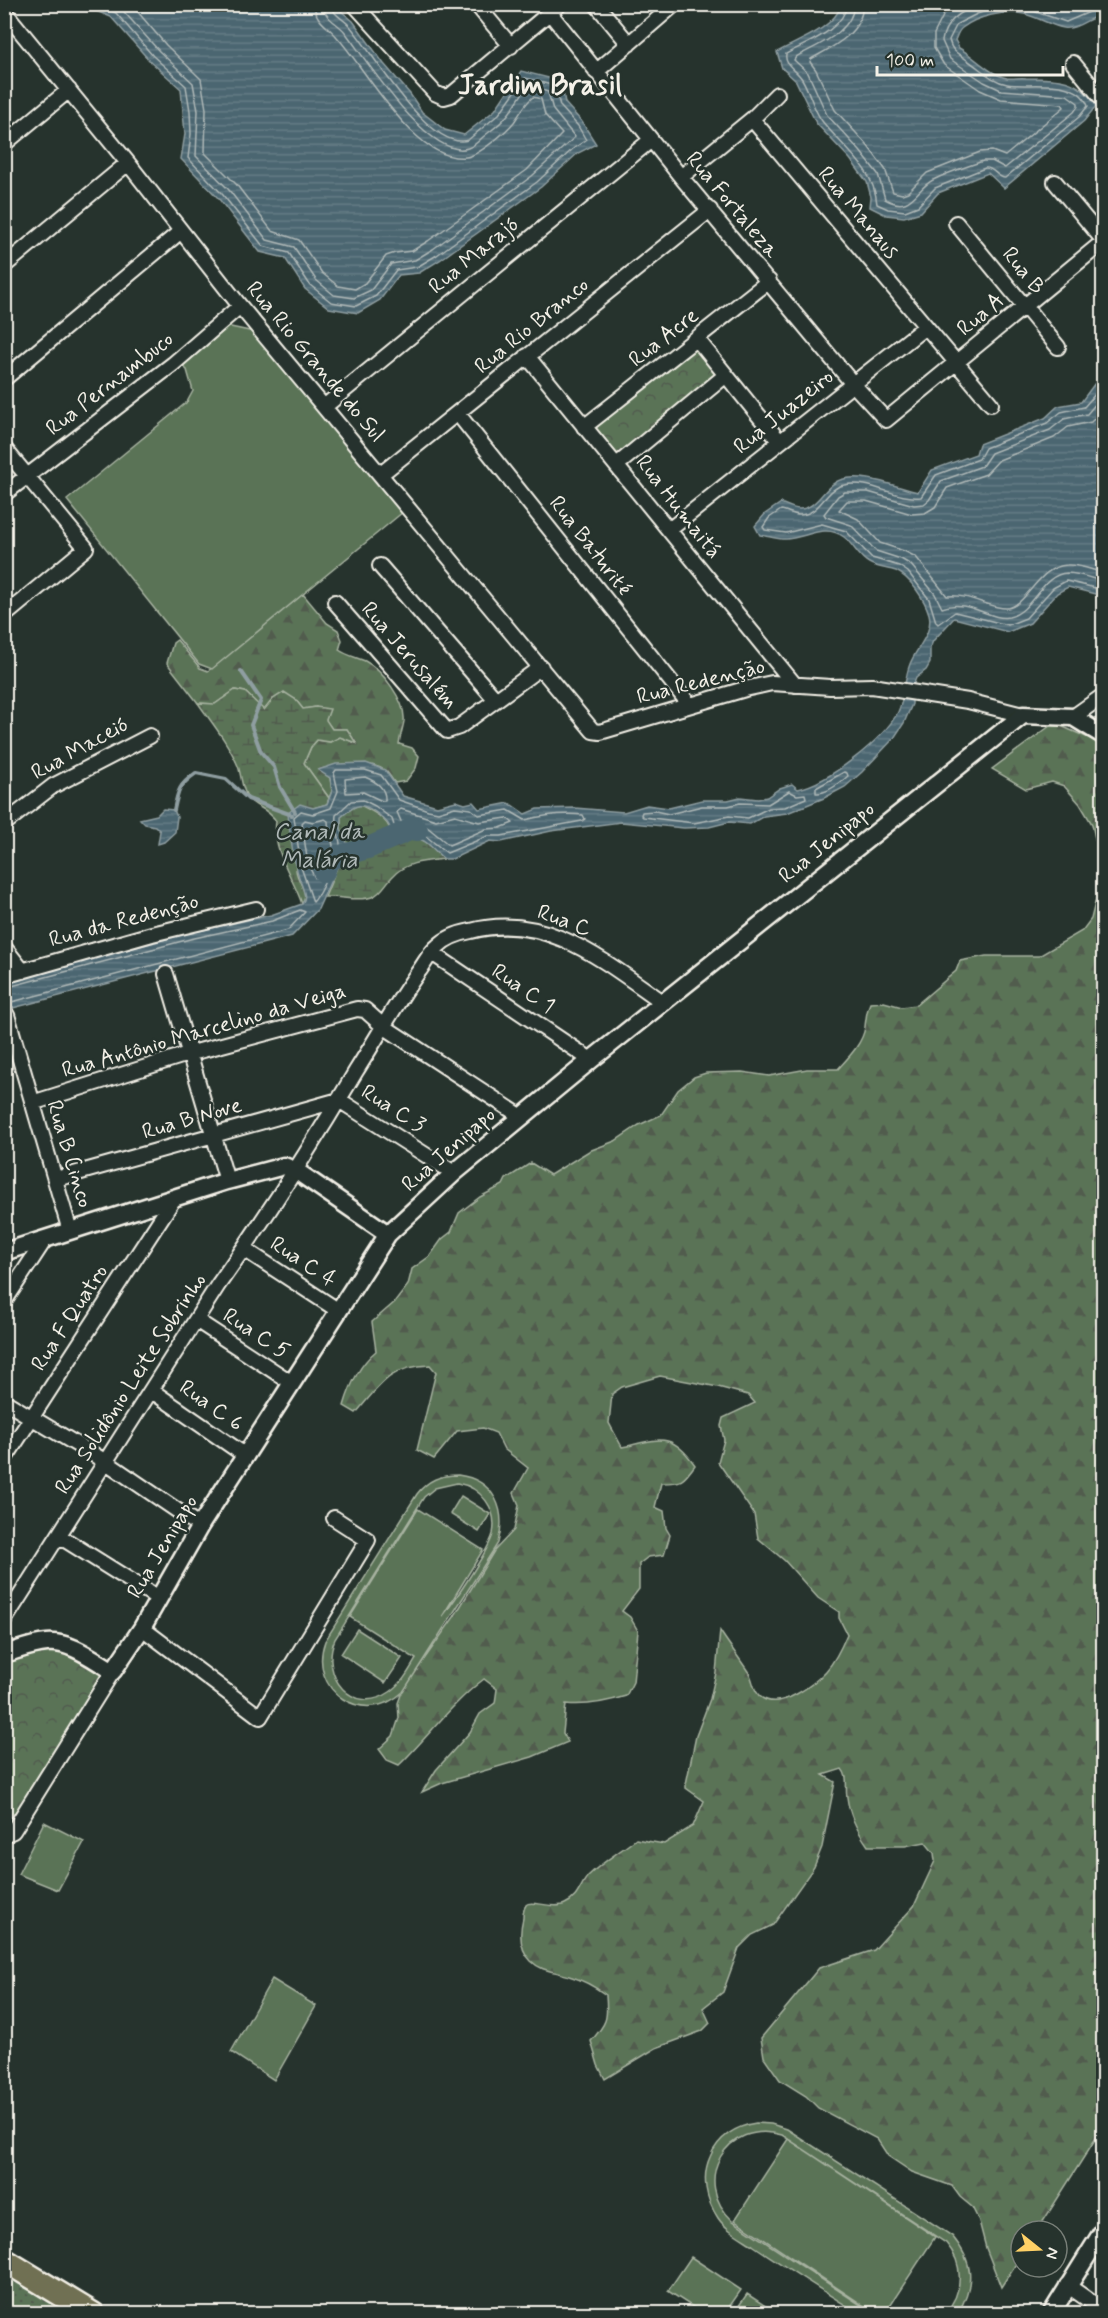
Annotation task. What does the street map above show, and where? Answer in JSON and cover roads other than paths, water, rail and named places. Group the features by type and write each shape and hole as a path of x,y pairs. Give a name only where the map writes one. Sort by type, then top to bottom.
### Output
{"highway":[{"path":"4,2260 93,2313"}],"street":[{"path":"354,4 435,93 444,97 451,95 555,9"},
{"path":"476,4 511,46"},
{"path":"596,4 629,44"},
{"path":"596,72 675,4"},
{"name":"Rua Fortaleza","path":"555,9 596,72 853,384 886,420"},
{"name":"Rua Rio Grande do Sul","path":"7,20 69,90 240,306 591,729 600,732"},
{"path":"1073,63 1104,101"},
{"path":"4,144 69,90"},
{"path":"681,177 752,119 777,94"},
{"name":"Rua Manaus","path":"752,119 991,404"},
{"name":"Rua Marajó","path":"324,407 651,140"},
{"path":"4,266 128,163"},
{"path":"1055,182 1104,241"},
{"name":"Rua Rio Branco","path":"381,474 710,210"},
{"name":"Rua B","path":"956,223 1058,347"},
{"path":"4,379 181,231"},
{"name":"Rua A","path":"886,420 1104,241"},
{"name":"Rua Acre","path":"584,427 769,281"},
{"name":"Rua Pernambuco","path":"4,494 173,364 240,306"},
{"name":"Rua Juazeiro","path":"669,530 925,327"},
{"path":"697,339 780,442"},
{"name":"Rua Humaitá","path":"527,356 795,685"},
{"path":"617,465 726,375"},
{"name":"Rua Baturité","path":"458,414 689,704"},
{"path":"4,448 86,548 4,616"},
{"path":"380,566 496,700"},
{"name":"Rua Jerusalém","path":"335,602 447,731 459,728 541,667"},
{"name":"Rua Redenção","path":"600,732 689,704 765,684 872,686 968,701 1023,715"},
{"path":"1073,717 1104,695"},
{"path":"1023,715 1073,717 1104,736"},
{"name":"Rua Jenipapo","path":"9,1833 142,1628 200,1526 388,1234 454,1173 591,1060 1023,715"},
{"name":"Rua Maceió","path":"4,824 44,791 121,749 150,736"},
{"name":"Rua da Redenção","path":"4,976 152,934 256,909"},
{"name":"Rua C","path":"435,949 472,930 508,927 538,929 564,939 600,958 664,1003"},
{"path":"4,947 23,971"},
{"name":"Rua Solidônio Leite Sobrinho","path":"4,1621 196,1320 295,1170 383,1026 435,949"},
{"name":"Rua C 1","path":"435,949 591,1060"},
{"path":"166,974 227,1181"},
{"name":"Rua Antônio Marcelino da Veiga","path":"32,1103 188,1054 349,1010 365,1010 383,1026 522,1117"},
{"name":"Rua B Cinco","path":"7,1015 70,1231"},
{"path":"4,1059 18,1055"},
{"name":"Rua B Nove","path":"56,1179 339,1100"},
{"name":"Rua C 3","path":"339,1100 454,1173"},
{"path":"4,1252 227,1181 284,1166 295,1170 388,1234"},
{"name":"Rua F Quatro","path":"4,1460 172,1200"},
{"path":"4,1302 44,1240"},
{"name":"Rua C 4","path":"244,1249 339,1311"},
{"name":"Rua C 5","path":"196,1320 292,1383"},
{"name":"Rua C 6","path":"152,1391 246,1456"},
{"path":"4,1401 106,1462 200,1526"},
{"path":"142,1628 260,1717 368,1540 334,1518"},
{"path":"59,1536 158,1598"},
{"path":"4,1654 45,1643 55,1643 70,1647 113,1671"},
{"path":"1050,2313 1104,2229"},
{"path":"1067,2285 1104,2311"}],"water":[{"path":"67,5 334,5 353,21 422,112 445,130 464,135 495,110 521,71 561,81 565,103 582,122 596,144 578,153 541,187 440,260 419,273 399,275 380,300 358,313 329,308 305,289 285,258 260,252 219,199 181,159 185,134 181,89 149,60 111,17 86,7"},
{"path":"841,5 1103,5 1103,15 1069,28 1059,27 1024,14 991,15 975,20 962,28 955,40 959,48 1000,76 1057,79 1083,90 1096,106 1084,121 1004,188 988,173 938,193 921,212 904,217 886,215 870,207 871,197 867,182 850,159 816,123 796,81 782,68 777,52 823,27 837,13"},
{"path":"1103,376 1103,596 1068,587 1057,593 1030,623 1008,632 954,618 933,641 930,648 930,663 926,670 916,678 912,688 912,704 904,723 894,738 845,787 787,813 764,816 750,824 729,822 709,827 684,828 621,822 551,831 501,842 490,841 452,859 444,859 429,844 415,838 387,846 391,831 387,823 373,810 362,806 356,807 341,817 341,829 347,843 343,862 337,867 318,909 292,936 5,1010 5,982 189,933 271,915 302,904 305,895 294,859 288,813 300,804 313,808 327,804 332,791 330,778 318,770 336,764 366,763 385,770 403,796 437,806 456,801 465,804 473,802 479,809 509,803 525,814 537,809 575,808 624,812 647,805 669,808 702,800 728,800 740,797 758,799 767,797 780,788 792,784 798,789 824,778 868,747 891,723 902,701 910,664 929,627 929,614 924,602 906,578 896,571 865,561 844,537 837,533 823,531 781,539 760,535 755,526 765,514 781,503 797,509 806,508 834,483 849,478 879,481 918,492 932,470 976,454 979,444 1045,418 1058,406 1081,402"},
{"path":"163,809 174,810 177,817 175,832 164,842 158,844 160,831 140,819 157,815"}],"waterway":[{"path":"241,671 261,700 251,725 261,752 274,767 280,787 295,812"},
{"path":"174,810 180,788 196,773 226,779 248,799 292,815"},
{"name":"Canal da Malária","path":"324,872 329,859 368,848 412,829 417,830"}],"district":[{"name":"Jardim Brasil","path":"540,86"}]}
